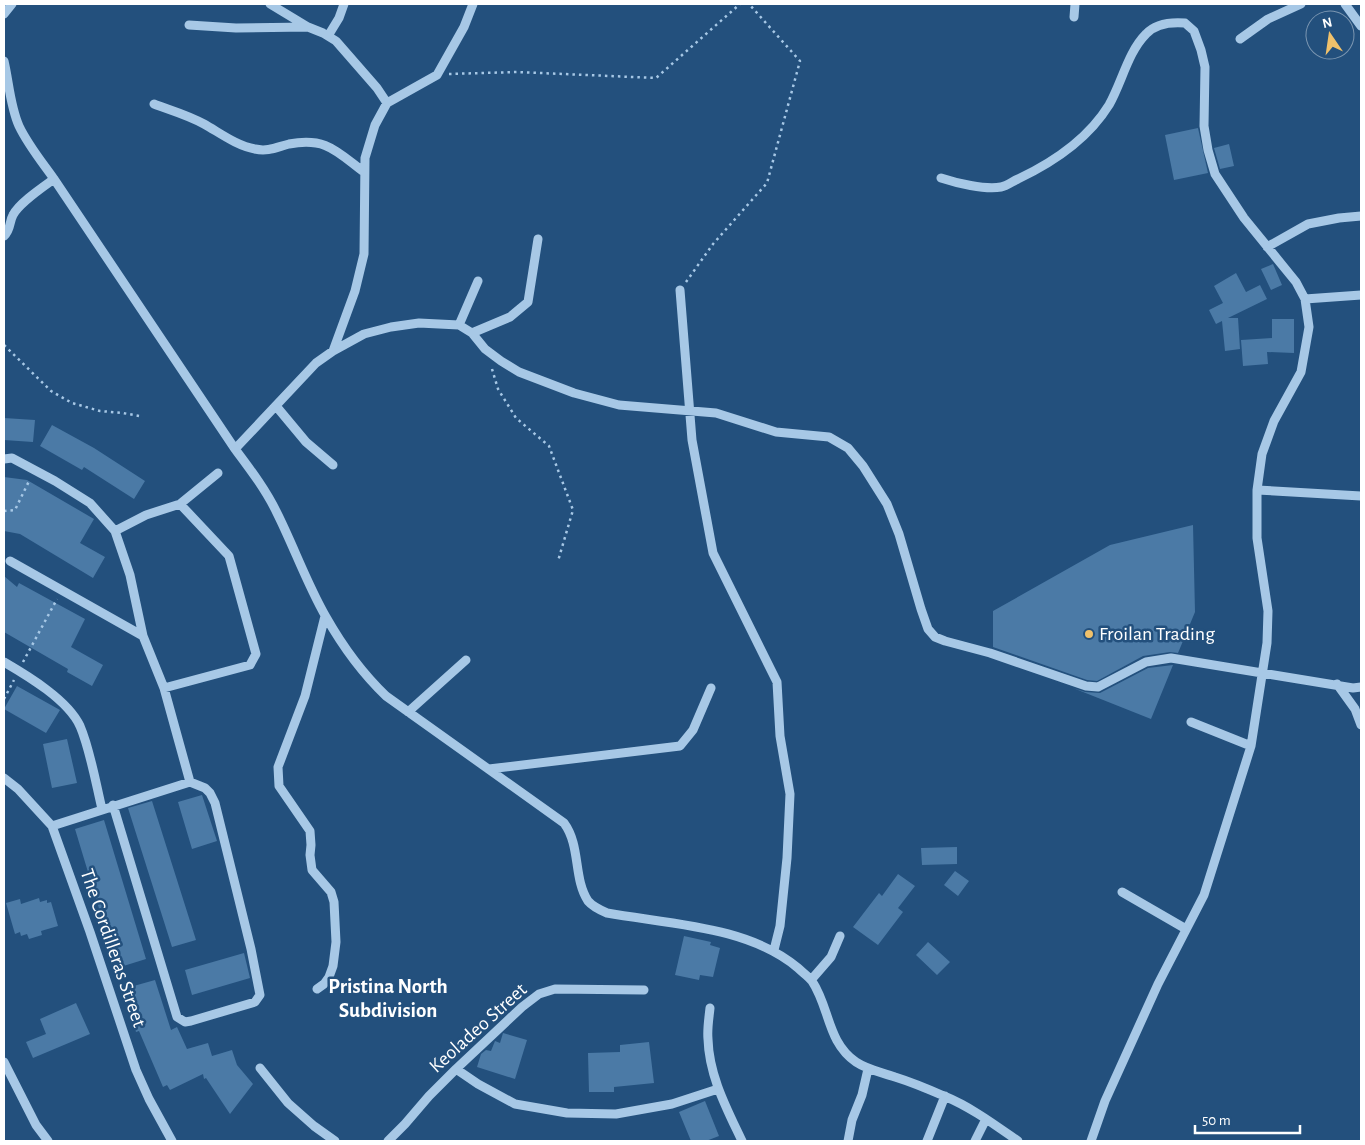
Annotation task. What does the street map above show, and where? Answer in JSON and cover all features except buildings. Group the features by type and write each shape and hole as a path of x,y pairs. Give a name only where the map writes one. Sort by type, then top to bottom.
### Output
{"street":[{"path":"4,14 12,4"},
{"path":"270,4 336,41 377,88 387,103"},
{"path":"328,36 339,18 344,4"},
{"path":"333,351 355,291 364,254 364,172 368,146 375,125 387,103 438,74 464,27 473,4"},
{"path":"1074,17 1075,4"},
{"path":"1240,39 1268,19 1301,4"},
{"path":"1345,4 1361,26"},
{"path":"941,178 965,185 1000,187 1051,162 1073,146 1098,120 1110,103 1134,50 1147,32 1161,24 1185,23 1194,31 1201,50 1204,67 1204,126 1215,174 1228,197 1296,282 1305,299 1309,327 1301,372 1274,421 1262,454 1257,490 1257,538 1268,611 1264,674 1251,746 1204,895 1158,984 1105,1101 1091,1141"},
{"path":"189,25 236,28 308,27"},
{"path":"4,61 12,103 19,125 29,144 54,178 235,449 260,482 277,512 325,616 347,652 368,679 386,696 564,823 569,830 573,842 583,889 588,901 595,908 617,914 720,931 774,950 811,980 834,1036 842,1050 855,1061 868,1069 896,1077 945,1096 986,1119 1018,1141"},
{"path":"154,104 202,123 243,146 256,150 271,150 306,142 320,143 329,146 364,172"},
{"path":"4,236 8,233 8,214 54,178"},
{"path":"1267,247 1308,224 1361,216"},
{"path":"472,333 510,317 528,302 538,239"},
{"path":"459,325 478,281"},
{"path":"680,290 692,440 713,553 777,682 780,736 790,794 787,858 780,926 774,950"},
{"path":"1305,299 1361,295"},
{"path":"235,449 316,363 333,351 364,334 391,326 419,323 459,325 472,333 486,349 501,361 519,372 574,393 619,405 716,413 776,432 828,437 848,448 863,466 887,504 899,534 921,609 928,628 935,637 990,653 1086,686 1098,687 1146,662 1170,658 1338,684 1353,688 1361,687"},
{"path":"276,406 306,442 333,465"},
{"path":"4,459 12,458 90,502 115,531 130,575 143,636 164,688 190,782"},
{"path":"115,531 146,515 180,504 218,473"},
{"path":"1257,490 1361,496"},
{"path":"164,688 250,665 256,654 229,556 180,504"},
{"path":"10,560 143,636"},
{"path":"317,989 329,977 333,966 336,942 334,902 331,892 312,870 310,831 279,786 277,775 278,767 305,696 325,616"},
{"path":"408,712 466,660"},
{"path":"4,662 60,701 80,725 102,808"},
{"path":"1338,684 1355,709 1361,725"},
{"path":"489,769 680,746 693,730 711,688"},
{"path":"1191,722 1251,746"},
{"name":"The Cordilleras Street","path":"4,778 18,789 52,826 136,1070 149,1099 172,1141"},
{"path":"52,826 102,808 190,782 205,788 215,803 259,989 258,999 252,1004 190,1021 180,1020 177,1017 169,996 113,805"},
{"path":"1122,892 1186,930"},
{"path":"811,980 831,957 840,936"},
{"name":"Keoladeo Street","path":"388,1141 456,1069 522,1007 539,994 555,989 644,990"},
{"path":"710,1008 708,1039 711,1064 718,1089 742,1141"},
{"path":"4,1062 36,1125 48,1141"},
{"path":"260,1068 288,1103 314,1126 335,1141"},
{"path":"456,1069 478,1084 515,1104 567,1114 616,1114 672,1104 718,1089"},
{"path":"848,1141 852,1120 862,1095 868,1069"},
{"path":"927,1141 945,1096"},
{"path":"975,1141 986,1119"}],"path":[{"path":"438,74 517,72 656,78 740,4"},
{"path":"680,290 713,244 767,183 800,61 750,4"},
{"path":"4,345 51,391 72,403 100,411 139,416"},
{"path":"486,349 498,389 516,418 549,446 573,510 558,561"},
{"path":"4,511 15,510 34,471"},
{"path":"4,699 61,590"}],"place":[{"name":"Froilan Trading","path":"1089,634"}],"district":[{"name":"Pristina North Subdivision","path":"388,998"}]}
